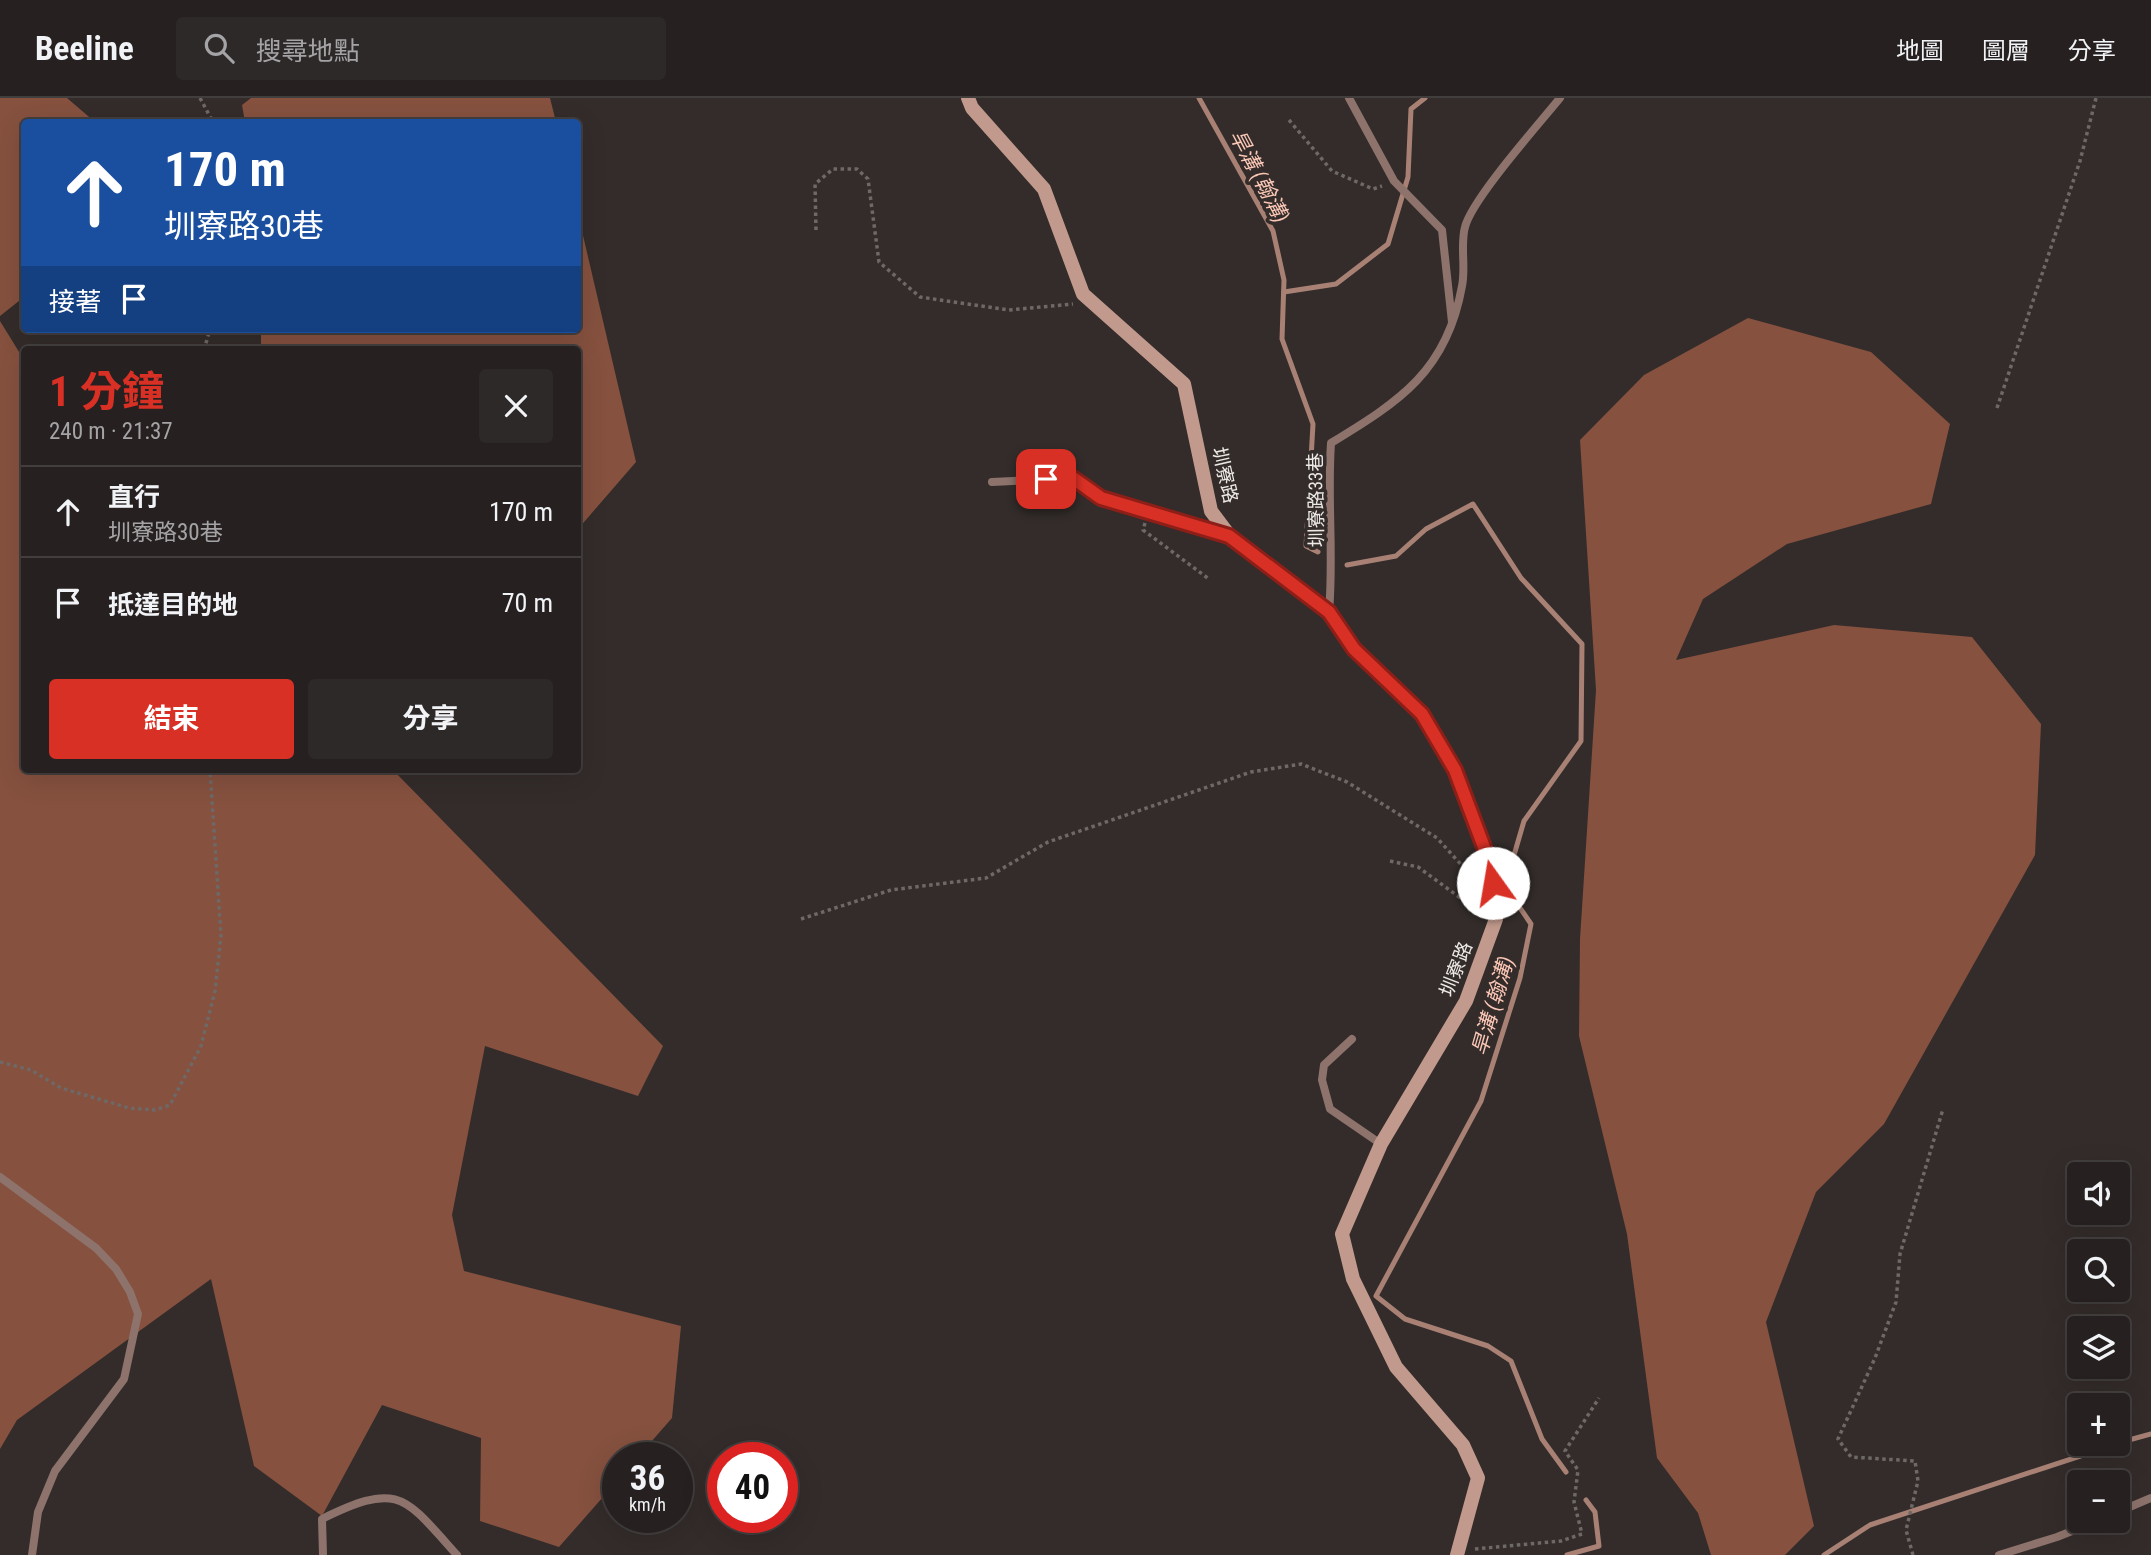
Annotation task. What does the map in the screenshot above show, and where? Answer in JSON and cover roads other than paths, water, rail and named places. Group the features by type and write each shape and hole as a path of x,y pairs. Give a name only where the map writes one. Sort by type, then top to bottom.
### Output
{"street":[{"name":"圳寮路","path":"968,98 972,108 1044,189 1083,294 1096,302 1184,384 1211,511 1229,536 1329,612 1354,649 1422,714 1455,770 1490,863 1496,919 1466,1001 1381,1144 1342,1234 1353,1279 1396,1367 1464,1445 1478,1478 1458,1552"}],"lane":[{"path":"1349,98 1394,181 1442,230 1453,328"},
{"name":"圳寮路33巷","path":"1329,612 1333,565 1329,515 1331,443 1413,388 1453,328 1463,283 1465,227 1478,202 1560,98"},
{"path":"992,482 1073,478 1101,498 1229,536"},
{"path":"1352,1040 1324,1065 1322,1080 1330,1109 1381,1144"},
{"path":"0,1177 96,1248 123,1280 138,1314 124,1379 55,1471 38,1512 32,1555"},
{"path":"323,1555 322,1519 374,1496 411,1504 457,1555"},
{"path":"2130,1507 2151,1498"},
{"path":"1999,1555 2067,1531"}],"waterway":[{"name":"旱溝 (翰溝)","path":"1199,98 1273,231 1284,280 1282,339 1313,424 1306,546 1318,552"},
{"path":"1284,292 1336,284 1388,244 1408,177 1411,109 1425,98"},
{"name":"旱溝 (翰溝)","path":"1347,565 1396,556 1426,529 1473,504 1521,578 1582,644 1581,741 1524,821 1505,886 1531,924 1520,978 1481,1101 1376,1296 1405,1319 1488,1346 1511,1361 1542,1439 1566,1472"},
{"path":"2130,1440 2151,1434"},
{"path":"1824,1555 1870,1525 2080,1456"},
{"name":"旱溝 (翰溝)","path":"1567,1555 1599,1546 1595,1512 1586,1500"}]}
